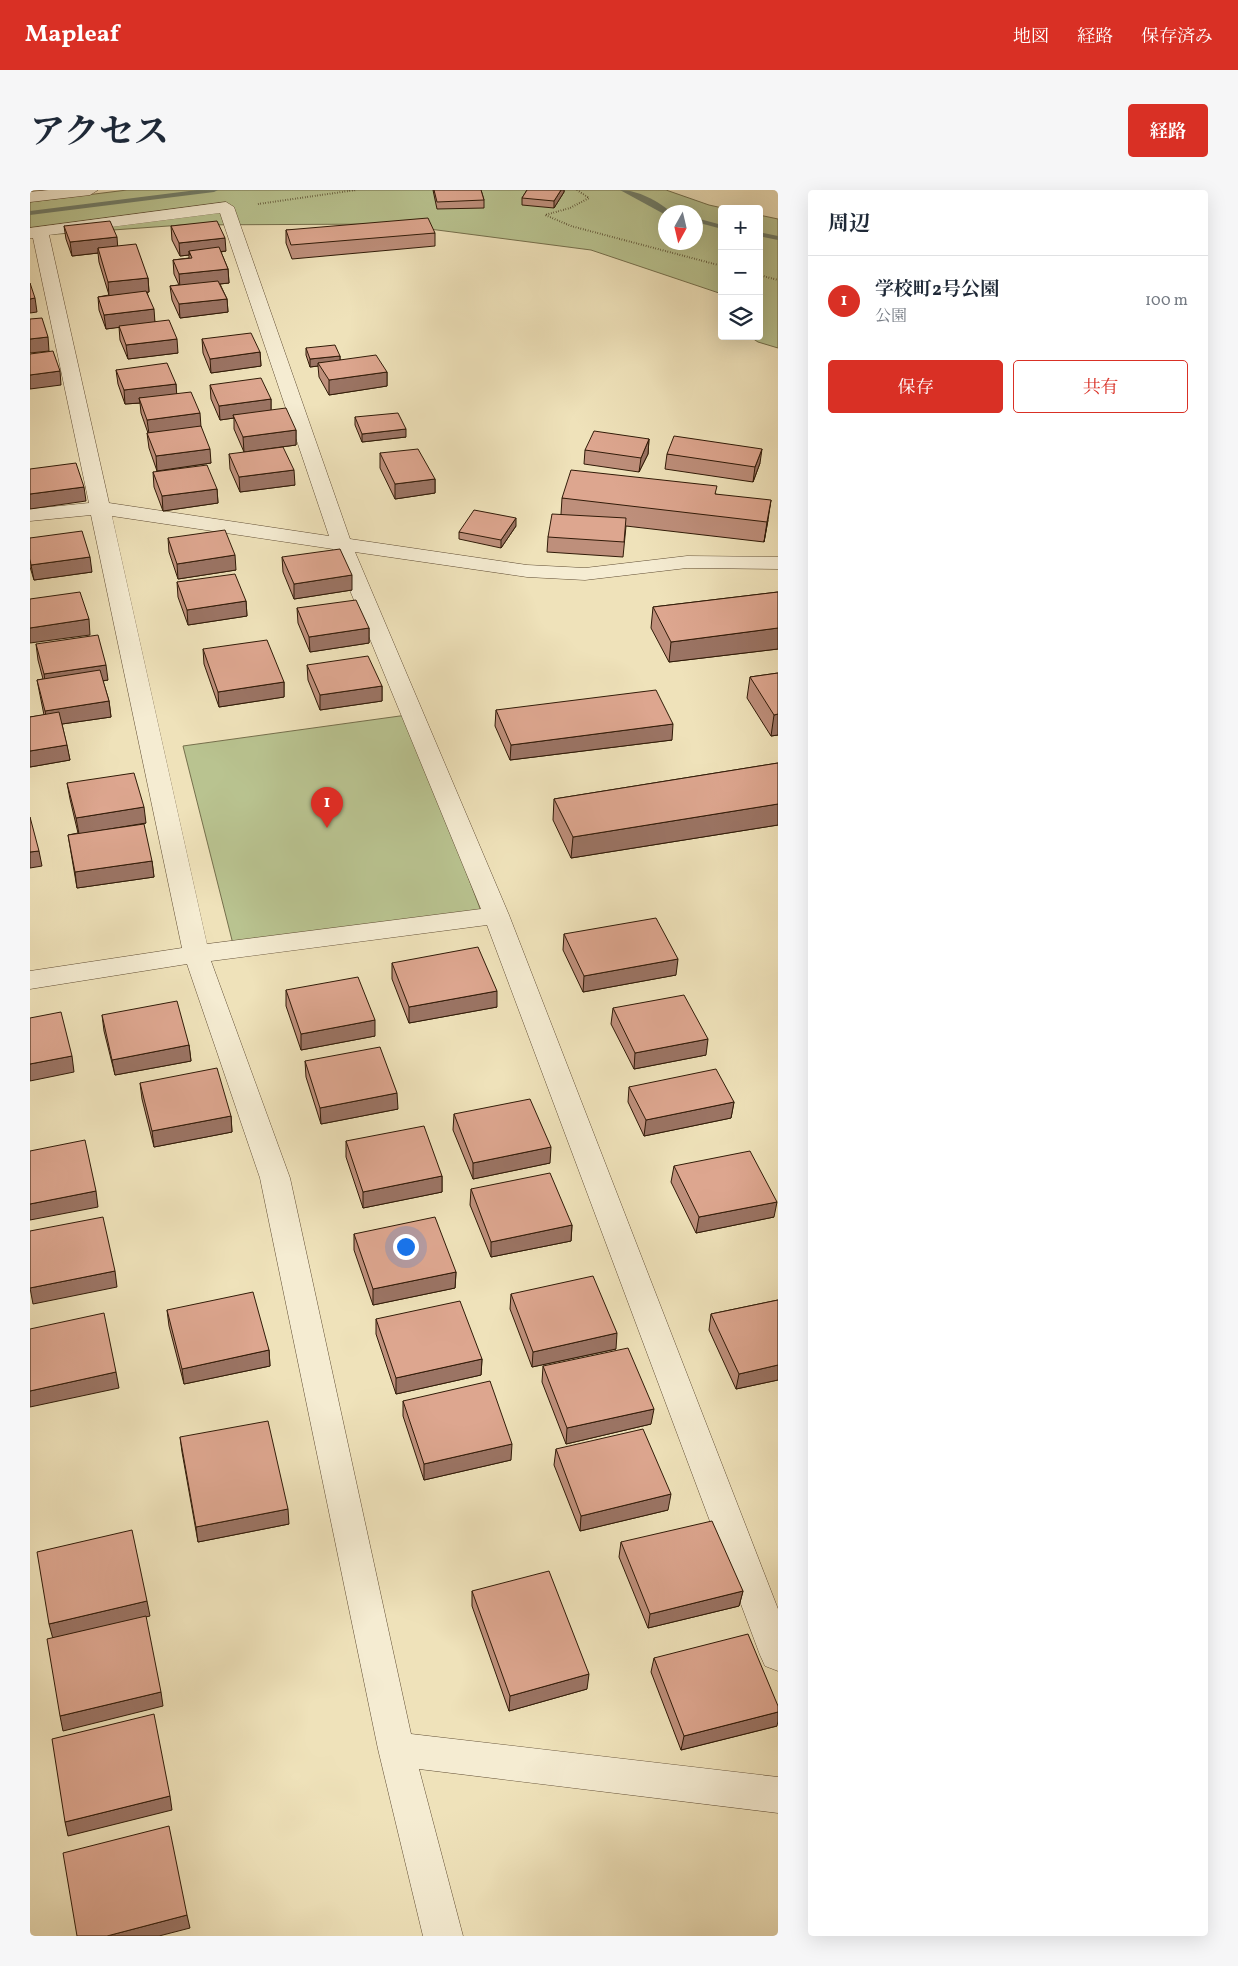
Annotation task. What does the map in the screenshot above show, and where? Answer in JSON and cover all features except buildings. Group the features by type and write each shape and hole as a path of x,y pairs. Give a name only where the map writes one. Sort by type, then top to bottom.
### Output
{"street":[{"path":"30,197 90,190"},
{"path":"443,1936 396,1749 275,1178 196,954 100,508 35,232 226,207 341,542 496,914 778,1655"},
{"path":"30,515 100,508 341,542 527,571 585,574 687,562 778,563"},
{"path":"30,980 196,954 496,914"},
{"path":"396,1749 778,1795"}],"path":[{"path":"256,204 356,190"},
{"path":"577,190 589,198 570,208 545,215 571,226 718,265"},
{"path":"763,276 778,280"}],"green space":[{"path":"127,190 666,190 718,207 718,293 591,250 391,224 182,225 30,236 30,202"},
{"path":"763,216 778,219 778,348 755,340 763,340"},
{"path":"407,715 481,911 234,948 183,746"}],"waterway":[{"path":"30,213 214,190"},
{"path":"624,190 658,207"},
{"path":"703,222 718,226"},
{"path":"763,235 778,238"}],"place":[{"name":"学校町2号公園","path":"327,828"}]}
